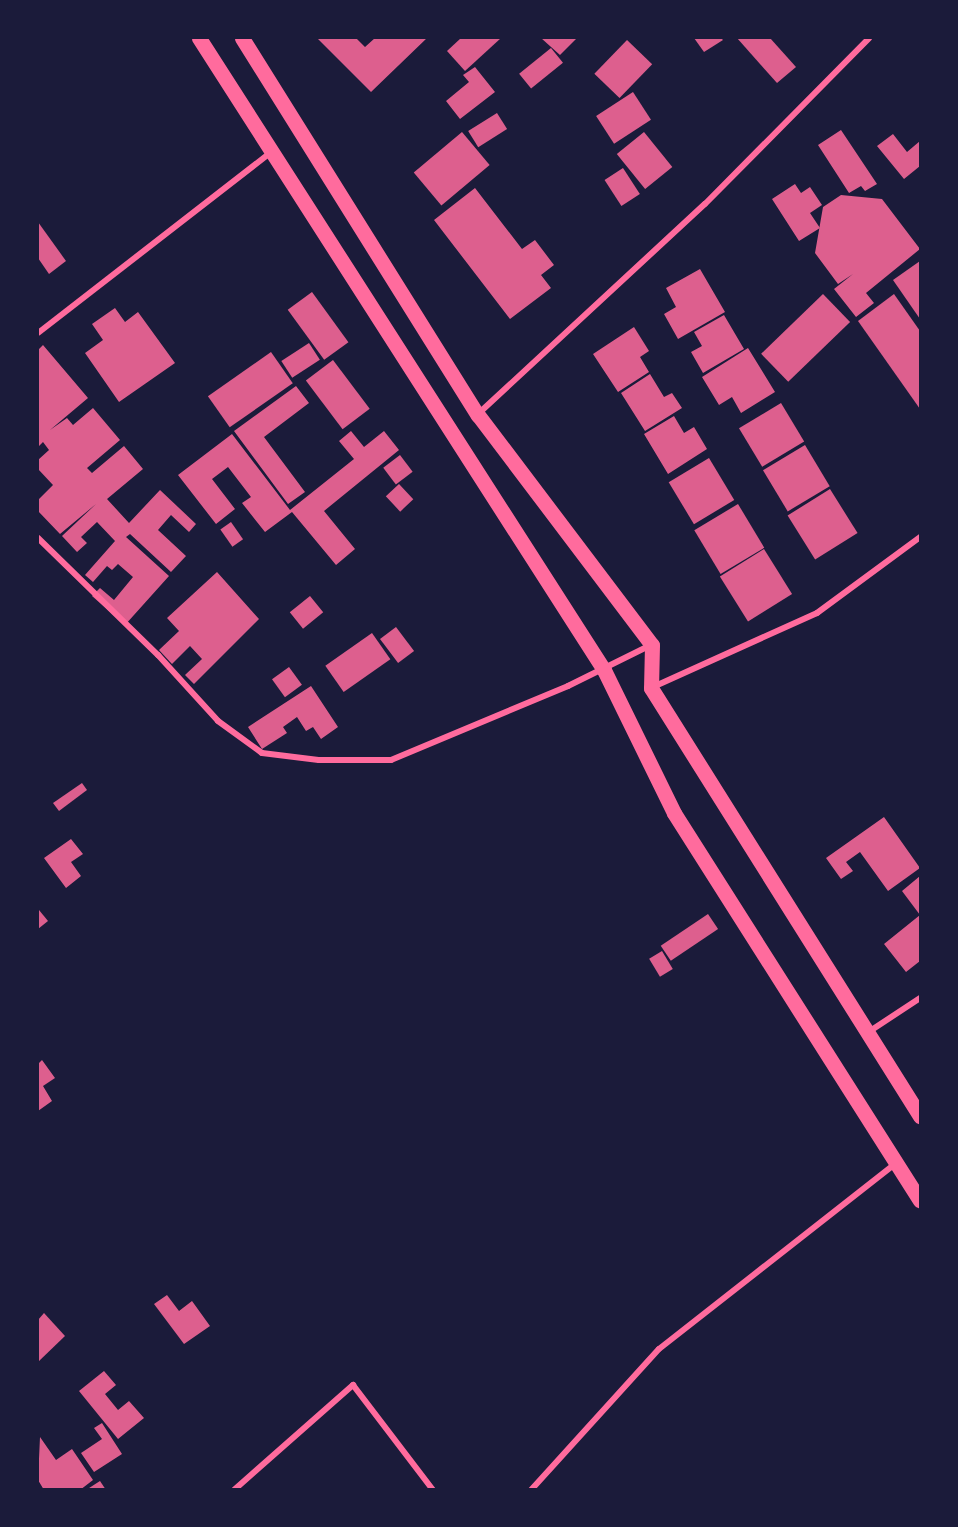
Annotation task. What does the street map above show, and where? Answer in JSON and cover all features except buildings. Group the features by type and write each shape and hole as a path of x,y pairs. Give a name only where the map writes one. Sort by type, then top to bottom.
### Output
{"main road":[{"path":"199,38 604,670 674,813 921,1201"},
{"path":"242,38 478,415 652,645 651,688 870,1031 921,1116"}],"street":[{"path":"478,415 705,204 869,38"},
{"path":"38,333 272,152"},
{"path":"651,688 817,613 921,537"},
{"path":"38,538 158,655 218,721 262,753 319,760 391,760 604,670 652,645"},
{"path":"870,1031 921,998"},
{"path":"531,1490 659,1349 898,1162"},
{"path":"234,1490 353,1385 433,1490"}]}
